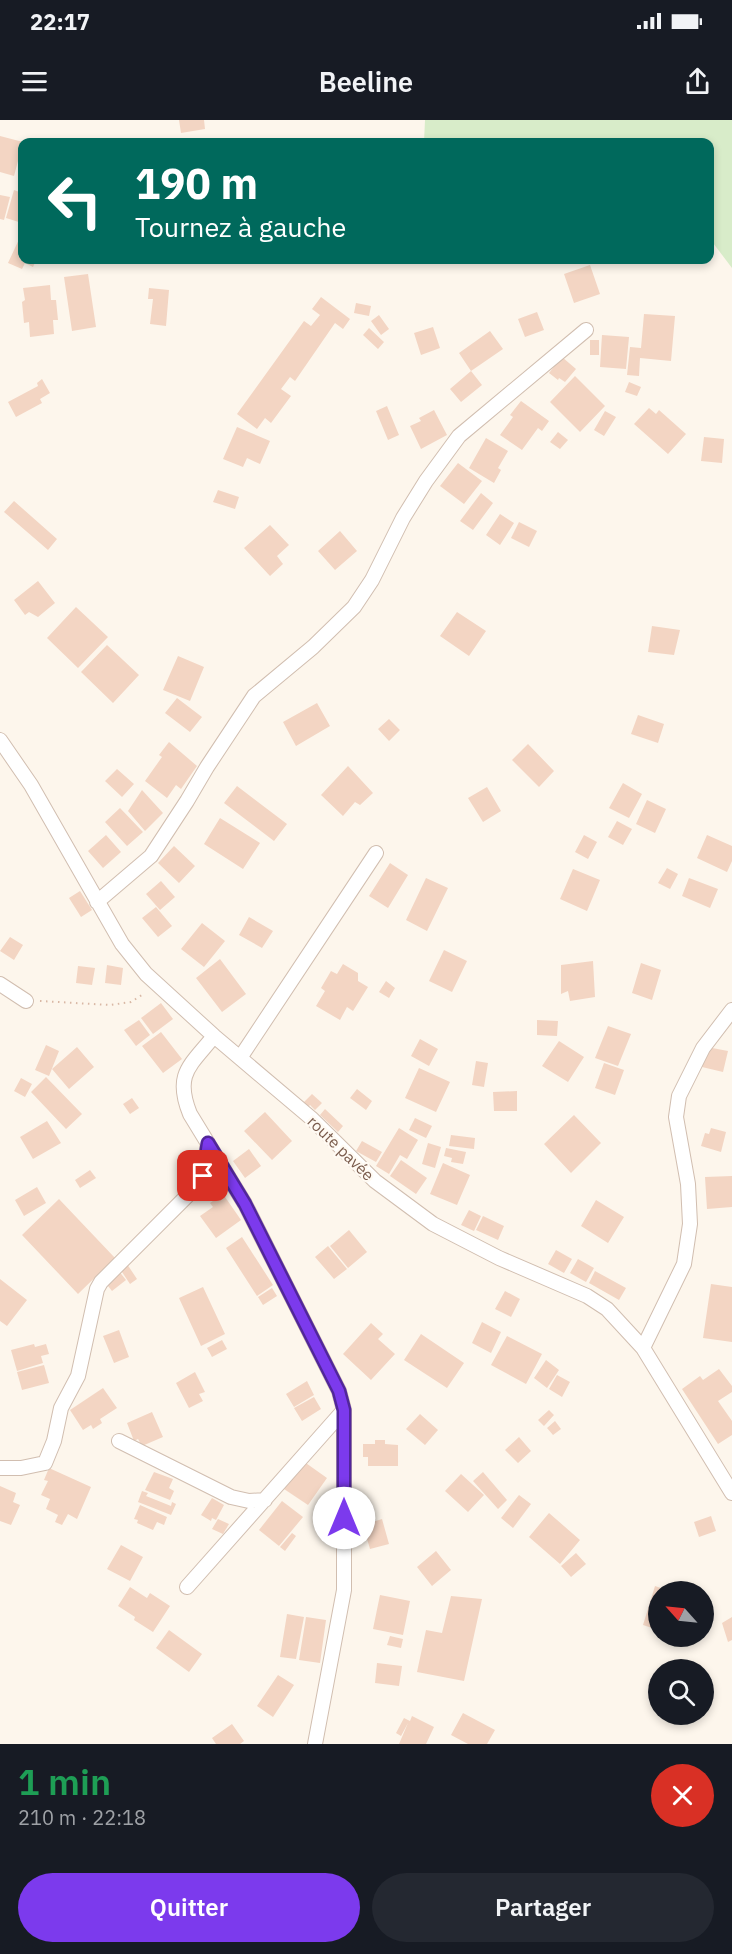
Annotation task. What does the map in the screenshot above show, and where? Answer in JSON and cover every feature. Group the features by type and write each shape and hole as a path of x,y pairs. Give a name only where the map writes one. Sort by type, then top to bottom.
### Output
{"street":[{"path":"97,902 151,856 254,696 313,647 354,607 372,580 426,481 459,436 586,330"},
{"name":"route pavée","path":"0,740 31,785 122,944 146,974 214,1036 311,1118 375,1181 433,1224 500,1258 587,1296 608,1309 643,1348 732,1493"},
{"path":"240,1058 376,853"},
{"path":"0,984 26,1001"},
{"path":"643,1348 684,1264 690,1224 689,1194 676,1117 679,1096 703,1048 732,1010"},
{"path":"214,1036 187,1071 182,1089 190,1114 245,1204 339,1391 344,1410 344,1590 315,1744"},
{"path":"0,1468 21,1468 45,1463 54,1441 61,1408 78,1376 97,1289 101,1282 196,1187 203,1176 208,1143"},
{"path":"187,1587 344,1410"},
{"path":"119,1441 231,1497 249,1501 265,1500"}],"path":[{"path":"26,1001 89,1002 110,1005 131,1002 157,984"}],"green space":[{"path":"425,120 732,120 732,268 714,244 714,138 424,138"}],"building":[{"path":"179,120 204,120 205,129 181,133"},
{"path":"0,136 18,141 18,161 14,176 0,172"},
{"path":"14,190 18,192 18,222 6,218"},
{"path":"0,195 10,197 4,220 0,219"},
{"path":"18,241 18,264 24,264 22,269 8,263"},
{"path":"590,265 600,294 574,303 564,274"},
{"path":"88,274 96,327 72,331 64,277"},
{"path":"50,285 51,300 56,300 58,320 53,320 54,334 30,337 29,322 24,323 23,288"},
{"path":"149,288 169,290 166,326 150,324 153,299 148,299"},
{"path":"321,297 350,319 343,329 335,323 295,381 290,377 281,389 291,396 271,423 265,418 257,429 237,414 304,321 311,326 320,315 312,309"},
{"path":"356,303 371,306 369,316 354,313"},
{"path":"537,312 544,330 525,337 518,319"},
{"path":"644,314 675,316 671,361 640,358 639,376 627,375 630,347 641,348"},
{"path":"379,315 389,329 381,335 371,321"},
{"path":"433,327 440,348 421,355 414,333"},
{"path":"369,328 384,342 378,349 363,335"},
{"path":"490,331 503,349 471,371 459,353"},
{"path":"602,335 629,337 626,369 600,367"},
{"path":"590,340 599,340 599,355 590,355"},
{"path":"562,357 576,369 565,382 549,373"},
{"path":"471,371 482,385 461,402 450,389"},
{"path":"575,376 605,406 580,432 550,402"},
{"path":"42,379 50,393 40,399 42,403 16,417 8,402 38,386 37,383"},
{"path":"629,382 641,387 637,396 625,392"},
{"path":"521,401 549,421 542,431 538,428 522,450 500,435 513,417 510,415"},
{"path":"387,406 399,435 388,440 376,411"},
{"path":"649,408 656,414 659,410 686,434 668,454 634,424"},
{"path":"434,410 447,435 421,449 410,426 421,421 419,418"},
{"path":"605,411 616,417 604,436 594,430"},
{"path":"237,427 270,441 260,464 247,458 243,467 223,459"},
{"path":"558,432 568,440 560,449 550,442"},
{"path":"704,437 724,439 722,463 701,461"},
{"path":"486,438 508,451 498,468 501,470 494,483 469,468"},
{"path":"458,463 482,481 464,504 440,486"},
{"path":"218,490 239,497 235,509 213,502"},
{"path":"481,493 493,503 473,530 460,521"},
{"path":"14,501 57,539 48,550 4,512"},
{"path":"500,514 514,523 500,545 486,535"},
{"path":"519,522 537,531 529,547 511,538"},
{"path":"270,525 289,545 277,556 283,564 270,576 244,548"},
{"path":"340,531 357,551 335,570 318,551"},
{"path":"38,581 55,603 38,617 29,612 25,615 14,600"},
{"path":"76,607 108,637 78,668 47,638"},
{"path":"457,612 486,631 469,656 440,636"},
{"path":"652,626 680,630 674,655 648,652"},
{"path":"107,645 139,675 113,703 81,672"},
{"path":"178,656 204,667 190,701 163,690"},
{"path":"177,698 202,717 190,732 165,713"},
{"path":"317,703 330,726 296,746 283,722"},
{"path":"638,715 664,724 658,743 631,734"},
{"path":"389,719 400,730 389,741 378,729"},
{"path":"169,742 197,766 181,789 176,785 167,798 145,781 162,757 159,755"},
{"path":"528,744 554,771 539,787 512,760"},
{"path":"348,766 373,793 360,805 355,802 343,816 321,795"},
{"path":"117,769 134,784 122,797 105,781"},
{"path":"623,783 642,794 629,818 609,808"},
{"path":"237,786 287,824 274,841 224,803"},
{"path":"487,787 501,811 483,822 468,798"},
{"path":"142,790 163,813 145,831 128,811"},
{"path":"647,800 666,809 655,833 636,824"},
{"path":"120,808 143,832 127,846 105,822"},
{"path":"220,818 260,843 243,869 204,844"},
{"path":"617,821 632,829 623,845 608,837"},
{"path":"106,835 121,852 103,868 88,851"},
{"path":"584,835 597,842 588,859 575,852"},
{"path":"707,835 732,846 732,861 727,872 697,858"},
{"path":"174,846 195,866 179,883 158,863"},
{"path":"390,863 408,875 388,908 369,896"},
{"path":"667,868 678,874 670,889 658,883"},
{"path":"573,869 600,880 587,911 560,899"},
{"path":"426,878 448,888 427,931 406,920"},
{"path":"689,878 718,889 710,908 682,896"},
{"path":"161,881 175,897 160,910 146,894"},
{"path":"80,891 92,910 81,917 69,898"},
{"path":"156,907 172,926 158,937 142,918"},
{"path":"249,917 273,931 262,948 239,935"},
{"path":"202,923 225,941 204,967 181,949"},
{"path":"10,937 23,945 14,960 0,951"},
{"path":"444,950 467,961 452,992 429,981"},
{"path":"220,959 246,994 222,1012 196,978"},
{"path":"593,961 595,997 570,1001 568,991 561,994 561,965"},
{"path":"641,963 661,970 652,1000 632,993"},
{"path":"343,964 358,973 358,981 368,987 353,1011 347,1007 340,1020 316,1006 325,991 321,988 331,971 337,974"},
{"path":"107,965 123,968 121,985 105,983"},
{"path":"78,966 95,968 92,985 76,983"},
{"path":"386,981 395,988 389,998 379,992"},
{"path":"161,1003 173,1019 153,1034 141,1018"},
{"path":"139,1020 150,1035 136,1046 124,1030"},
{"path":"537,1020 558,1021 557,1036 537,1035"},
{"path":"608,1026 631,1034 618,1066 595,1058"},
{"path":"161,1032 182,1059 163,1073 142,1046"},
{"path":"420,1039 438,1049 429,1066 411,1056"},
{"path":"559,1041 584,1057 568,1082 542,1066"},
{"path":"46,1045 59,1051 49,1076 35,1070"},
{"path":"77,1047 94,1067 69,1089 52,1069"},
{"path":"707,1047 728,1051 723,1072 702,1067"},
{"path":"476,1061 488,1063 484,1087 472,1085"},
{"path":"604,1063 624,1070 615,1095 595,1088"},
{"path":"419,1068 450,1082 436,1112 405,1098"},
{"path":"46,1077 82,1114 66,1129 31,1092"},
{"path":"21,1078 32,1084 25,1097 14,1091"},
{"path":"357,1089 372,1101 366,1110 350,1098"},
{"path":"517,1091 517,1111 494,1111 493,1092"},
{"path":"312,1094 322,1103 315,1110 303,1103"},
{"path":"132,1098 139,1108 130,1114 123,1104"},
{"path":"325,1109 343,1126 338,1132 320,1115"},
{"path":"265,1112 292,1141 272,1160 244,1131"},
{"path":"574,1115 601,1143 571,1173 544,1144"},
{"path":"415,1118 432,1126 426,1138 409,1130"},
{"path":"47,1121 61,1143 33,1159 20,1137"},
{"path":"399,1128 418,1140 407,1159 400,1155 389,1174 376,1166"},
{"path":"711,1128 726,1132 721,1152 701,1146 705,1133 709,1134"},
{"path":"451,1135 475,1138 474,1149 449,1146"},
{"path":"362,1141 382,1152 376,1162 356,1151"},
{"path":"428,1143 441,1147 435,1168 422,1164"},
{"path":"446,1148 466,1152 463,1164 451,1162 452,1158 444,1156"},
{"path":"249,1149 261,1166 245,1178 233,1161"},
{"path":"401,1160 427,1178 416,1194 390,1176"},
{"path":"443,1163 470,1175 457,1205 430,1194"},
{"path":"90,1170 96,1178 80,1188 75,1180"},
{"path":"732,1176 732,1207 707,1209 705,1177"},
{"path":"37,1187 46,1203 24,1216 15,1200"},
{"path":"223,1194 241,1220 216,1238 200,1216 213,1207 210,1203"},
{"path":"59,1199 115,1258 78,1294 22,1235"},
{"path":"596,1200 624,1217 608,1243 581,1226"},
{"path":"469,1210 481,1216 474,1231 461,1225"},
{"path":"483,1216 504,1226 498,1240 476,1230"},
{"path":"349,1230 367,1252 348,1268 330,1246"},
{"path":"242,1237 273,1285 257,1296 226,1248"},
{"path":"328,1246 347,1269 334,1279 315,1257"},
{"path":"556,1250 572,1259 564,1273 548,1264"},
{"path":"578,1259 594,1268 586,1282 570,1273"},
{"path":"127,1264 137,1279 130,1284 120,1269"},
{"path":"118,1270 126,1280 112,1291 104,1281"},
{"path":"595,1271 626,1288 619,1300 589,1283"},
{"path":"0,1279 27,1300 7,1326 0,1321"},
{"path":"711,1284 732,1287 732,1342 703,1338"},
{"path":"203,1287 225,1334 201,1346 179,1298"},
{"path":"272,1288 277,1296 263,1305 258,1297"},
{"path":"505,1291 520,1299 511,1317 495,1309"},
{"path":"482,1322 501,1332 491,1353 472,1343"},
{"path":"371,1323 383,1334 378,1339 395,1354 371,1380 343,1354"},
{"path":"119,1330 129,1357 114,1363 103,1336"},
{"path":"421,1334 464,1363 447,1388 404,1360"},
{"path":"507,1336 542,1354 526,1384 491,1365"},
{"path":"222,1340 227,1349 212,1357 207,1348"},
{"path":"34,1344 35,1347 46,1344 49,1354 41,1356 43,1363 17,1371 11,1350"},
{"path":"546,1360 559,1370 547,1388 534,1378"},
{"path":"44,1365 49,1383 22,1390 17,1372"},
{"path":"719,1369 732,1386 732,1392 718,1401 732,1421 732,1435 718,1444 682,1389 700,1376 703,1380"},
{"path":"195,1372 205,1392 199,1394 203,1401 189,1408 176,1383"},
{"path":"557,1375 570,1382 562,1397 549,1389"},
{"path":"307,1381 314,1395 294,1407 286,1394"},
{"path":"103,1388 117,1408 100,1419 102,1423 93,1429 91,1425 83,1430 70,1410"},
{"path":"314,1397 321,1409 302,1421 294,1408"},
{"path":"549,1410 554,1415 544,1426 538,1420"},
{"path":"152,1412 163,1437 142,1446 138,1439 134,1441 127,1423"},
{"path":"420,1414 438,1430 425,1445 406,1429"},
{"path":"555,1421 561,1429 553,1435 547,1428"},
{"path":"519,1437 531,1451 518,1463 505,1450"},
{"path":"375,1440 385,1440 385,1444 398,1445 398,1466 368,1466 368,1457 363,1457 363,1444 375,1444"},
{"path":"303,1461 327,1478 308,1505 284,1489"},
{"path":"49,1468 91,1487 77,1519 68,1514 62,1525 55,1522 58,1515 46,1509 50,1499 41,1495 48,1481 44,1480"},
{"path":"154,1472 173,1479 169,1488 174,1491 170,1500 145,1490"},
{"path":"483,1472 507,1500 498,1509 473,1481"},
{"path":"461,1474 484,1495 468,1512 445,1491"},
{"path":"0,1486 16,1493 13,1502 20,1505 11,1525 0,1521"},
{"path":"142,1491 148,1493 146,1496 171,1506 172,1502 176,1504 171,1515 138,1502"},
{"path":"519,1495 531,1504 513,1528 501,1518"},
{"path":"212,1498 224,1505 216,1520 212,1518 211,1521 201,1515"},
{"path":"282,1501 303,1517 279,1546 259,1530"},
{"path":"140,1505 167,1517 164,1525 157,1522 153,1530 137,1523 138,1520 134,1519"},
{"path":"549,1513 580,1540 560,1564 529,1537"},
{"path":"711,1516 716,1531 699,1537 694,1522"},
{"path":"218,1519 229,1524 223,1534 212,1529"},
{"path":"382,1519 389,1544 370,1549 363,1525"},
{"path":"292,1533 296,1536 285,1551 280,1547"},
{"path":"121,1545 143,1557 130,1581 107,1569"},
{"path":"436,1551 451,1570 432,1586 417,1567"},
{"path":"576,1553 586,1564 571,1577 561,1566"},
{"path":"130,1587 147,1598 150,1593 170,1606 153,1632 118,1606"},
{"path":"380,1595 410,1601 403,1635 373,1629"},
{"path":"451,1596 482,1599 464,1681 417,1672 426,1630 442,1633"},
{"path":"648,1609 648,1627 643,1625"},
{"path":"287,1614 304,1617 296,1659 280,1657"},
{"path":"306,1617 326,1620 320,1663 299,1660"},
{"path":"732,1617 732,1640 728,1642 722,1623"},
{"path":"169,1630 202,1654 189,1672 156,1648"},
{"path":"390,1636 403,1639 401,1648 387,1645"},
{"path":"377,1663 402,1666 399,1686 375,1683"},
{"path":"278,1675 294,1685 273,1717 257,1706"},
{"path":"463,1713 495,1730 487,1744 468,1744 451,1735"},
{"path":"412,1716 434,1727 426,1744 399,1744 408,1723 401,1736 396,1733 404,1718 410,1721"},
{"path":"232,1724 244,1741 240,1744 216,1744 212,1738"}],"route":[{"path":"203,1176 208,1143 245,1204 339,1391 344,1410 344,1518"}]}
